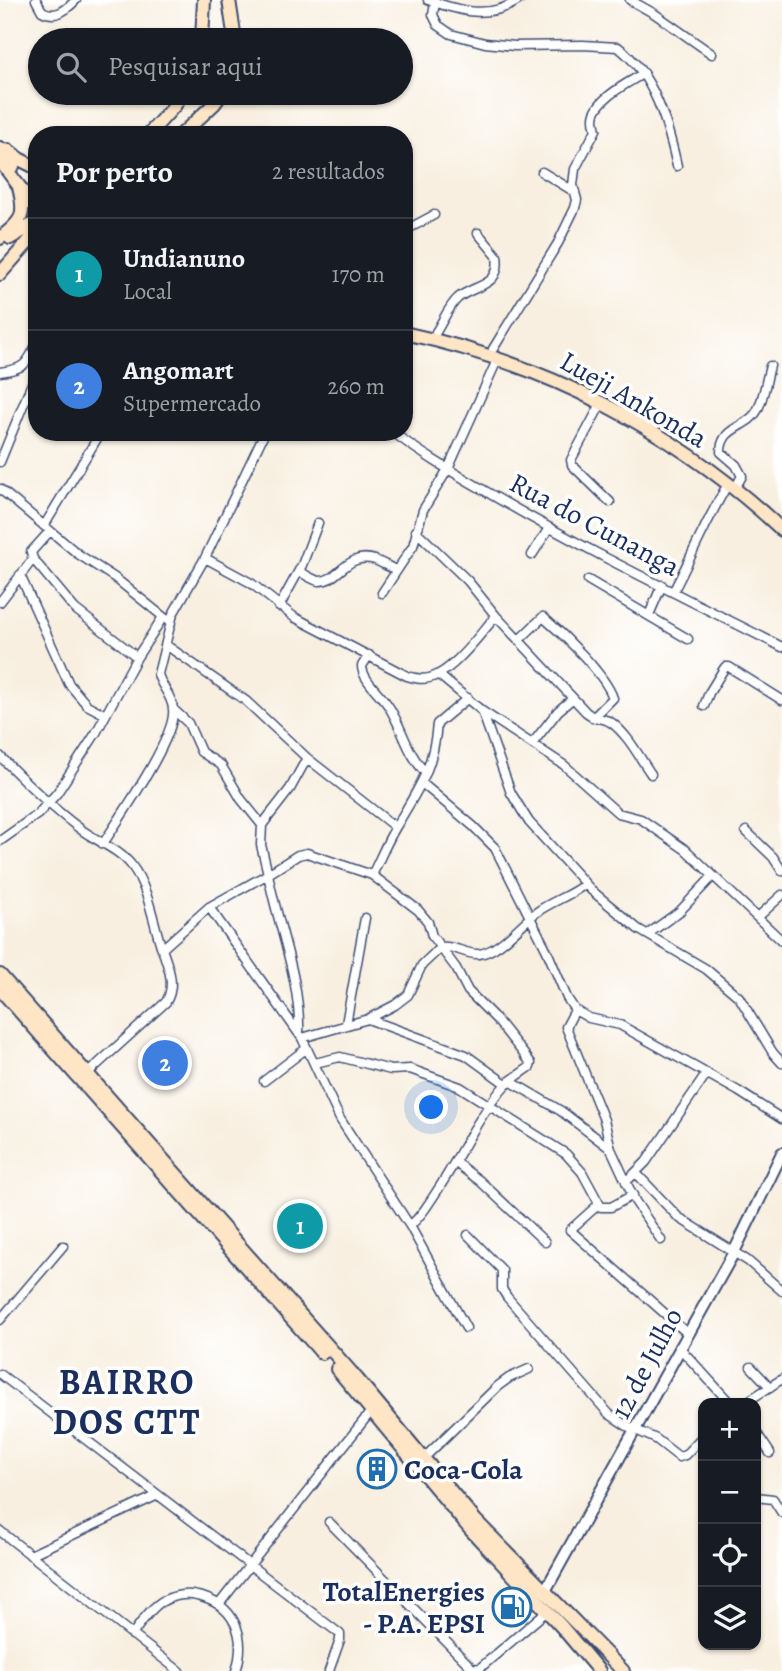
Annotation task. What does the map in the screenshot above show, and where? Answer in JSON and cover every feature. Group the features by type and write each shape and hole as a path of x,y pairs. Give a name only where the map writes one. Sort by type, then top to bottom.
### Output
{"main road":[{"path":"204,0 204,28"},
{"path":"229,0 232,28"},
{"path":"156,126 175,105"},
{"path":"165,126 182,105"},
{"path":"189,126 210,105"},
{"path":"0,146 28,164"},
{"path":"0,146 28,185"},
{"path":"0,161 28,198"},
{"path":"3,241 18,223 24,210 19,187"},
{"path":"3,241 28,227"},
{"path":"0,274 28,242"},
{"path":"0,285 28,253"},
{"path":"413,328 436,332 560,374 637,413 782,521"},
{"name":"Lueji Ankonda","path":"413,335 496,354 602,402 733,484 782,530"},
{"path":"0,975 424,1458 475,1520 623,1671"},
{"path":"0,989 372,1410 470,1529 599,1671"}],"street":[{"path":"36,0 42,11 53,14 65,11 76,0"},
{"path":"519,0 508,7 486,13 457,10 431,1 434,20 438,26 451,34 485,43 503,46 611,45 625,52 643,73 670,131 677,166"},
{"path":"630,0 712,54"},
{"path":"382,593 413,546 427,500 448,469 496,354 575,208 575,169 596,130 593,121 599,106 606,98 643,73"},
{"path":"542,172 575,192"},
{"path":"413,227 434,215"},
{"path":"436,332 461,296 487,284 496,272 497,257 478,233"},
{"path":"0,372 23,366 28,362"},
{"path":"673,592 704,525 733,484 742,476 740,470 721,453 721,447 725,437 758,410 770,366"},
{"path":"0,462 28,392"},
{"path":"602,402 571,460 572,466 610,502"},
{"path":"96,441 31,552 33,559 75,610 137,657"},
{"path":"0,841 49,803 91,740 137,657 166,619 205,558 261,441"},
{"name":"Rua do Cunanga","path":"406,441 448,469 549,528 782,647"},
{"path":"0,489 78,554 166,619"},
{"path":"279,607 299,572 318,523"},
{"path":"532,555 549,528"},
{"path":"416,531 468,581 496,616 572,699 593,718 613,724 633,745 651,774"},
{"path":"205,558 251,583 294,617 407,676 423,679 439,675 463,654 496,616"},
{"path":"0,602 33,559"},
{"path":"299,572 323,580 351,561 364,559 375,560 396,570"},
{"path":"20,575 69,684 88,705 104,714"},
{"path":"588,580 688,639"},
{"path":"649,615 662,585"},
{"path":"519,640 543,617 587,661 609,688 613,698 593,718"},
{"path":"103,844 168,737 173,709 169,694 158,674 166,645 166,619"},
{"path":"166,645 246,701 307,758 395,827"},
{"path":"369,655 361,670 388,706 399,724 407,748 426,774"},
{"path":"704,706 709,692 725,667 782,700"},
{"path":"439,675 482,711 579,777 614,811 648,824 686,850 782,941"},
{"path":"372,875 395,827 423,784 437,740 437,724 468,698"},
{"path":"532,744 558,711 572,699"},
{"path":"173,709 188,723 201,752 221,765 241,799 262,825"},
{"path":"482,711 516,803 528,822 585,884 638,929 706,969 739,997 782,1063"},
{"path":"0,756 80,829 122,855 137,874 170,974 170,997 161,1008 88,1073"},
{"path":"300,1036 297,996 261,845 262,825 290,789 307,758"},
{"path":"423,784 495,848 575,1010 589,1018 620,1025 707,1073 782,1119"},
{"path":"746,831 773,857 782,871"},
{"path":"162,948 209,907 298,855 307,853 372,875 425,916 432,936 456,968 468,991 496,1019 531,1063 530,1067 508,1083 488,1104 456,1163 423,1214 410,1226"},
{"path":"648,934 680,911 713,876"},
{"path":"300,1036 368,1019 396,1006 408,995 422,965 441,947 480,954 506,939 544,907 572,894 585,884"},
{"path":"758,917 782,895"},
{"path":"209,907 300,1036 340,1119 410,1226 466,1328"},
{"path":"346,1024 365,918"},
{"path":"575,1010 566,1027 604,1120 611,1149 633,1195 661,1240"},
{"path":"368,1019 466,1055 508,1083 561,1111 611,1149"},
{"path":"264,1081 307,1048"},
{"path":"315,1063 340,1057 391,1070 410,1069 448,1081 566,1154 591,1186 599,1204 607,1208 633,1195"},
{"path":"626,1182 665,1136 707,1073"},
{"name":"12 de Julho","path":"545,1591 734,1252 782,1153"},
{"path":"456,1163 480,1181 545,1242"},
{"path":"636,1172 678,1217 748,1261 782,1291"},
{"path":"599,1204 570,1230 687,1333"},
{"path":"468,1235 502,1270 502,1289 507,1297 609,1414 656,1439 680,1458 698,1445"},
{"path":"0,1320 63,1246"},
{"path":"679,1347 725,1398"},
{"path":"751,1367 770,1387"},
{"path":"424,1458 498,1386 529,1369"},
{"path":"0,1374 340,1634 328,1671"},
{"path":"754,1398 782,1379"},
{"path":"220,1603 372,1410"},
{"path":"761,1440 770,1453"},
{"path":"30,1555 158,1495"},
{"path":"761,1498 773,1499 782,1513"},
{"path":"329,1522 473,1669 480,1668 547,1611"},
{"path":"0,1531 179,1671"},
{"path":"132,1635 151,1611 168,1599 190,1594 220,1603 231,1617 239,1636 239,1662 236,1671"}],"place":[{"name":"Angomart","path":"165,1063"},
{"name":"Undianuno","path":"300,1226"},
{"name":"Coca-Cola","path":"377,1469"},
{"name":"TotalEnergies - P.A. EPSI","path":"512,1607"}],"district":[{"name":"BAIRRO DOS CTT","path":"127,1402"}]}
